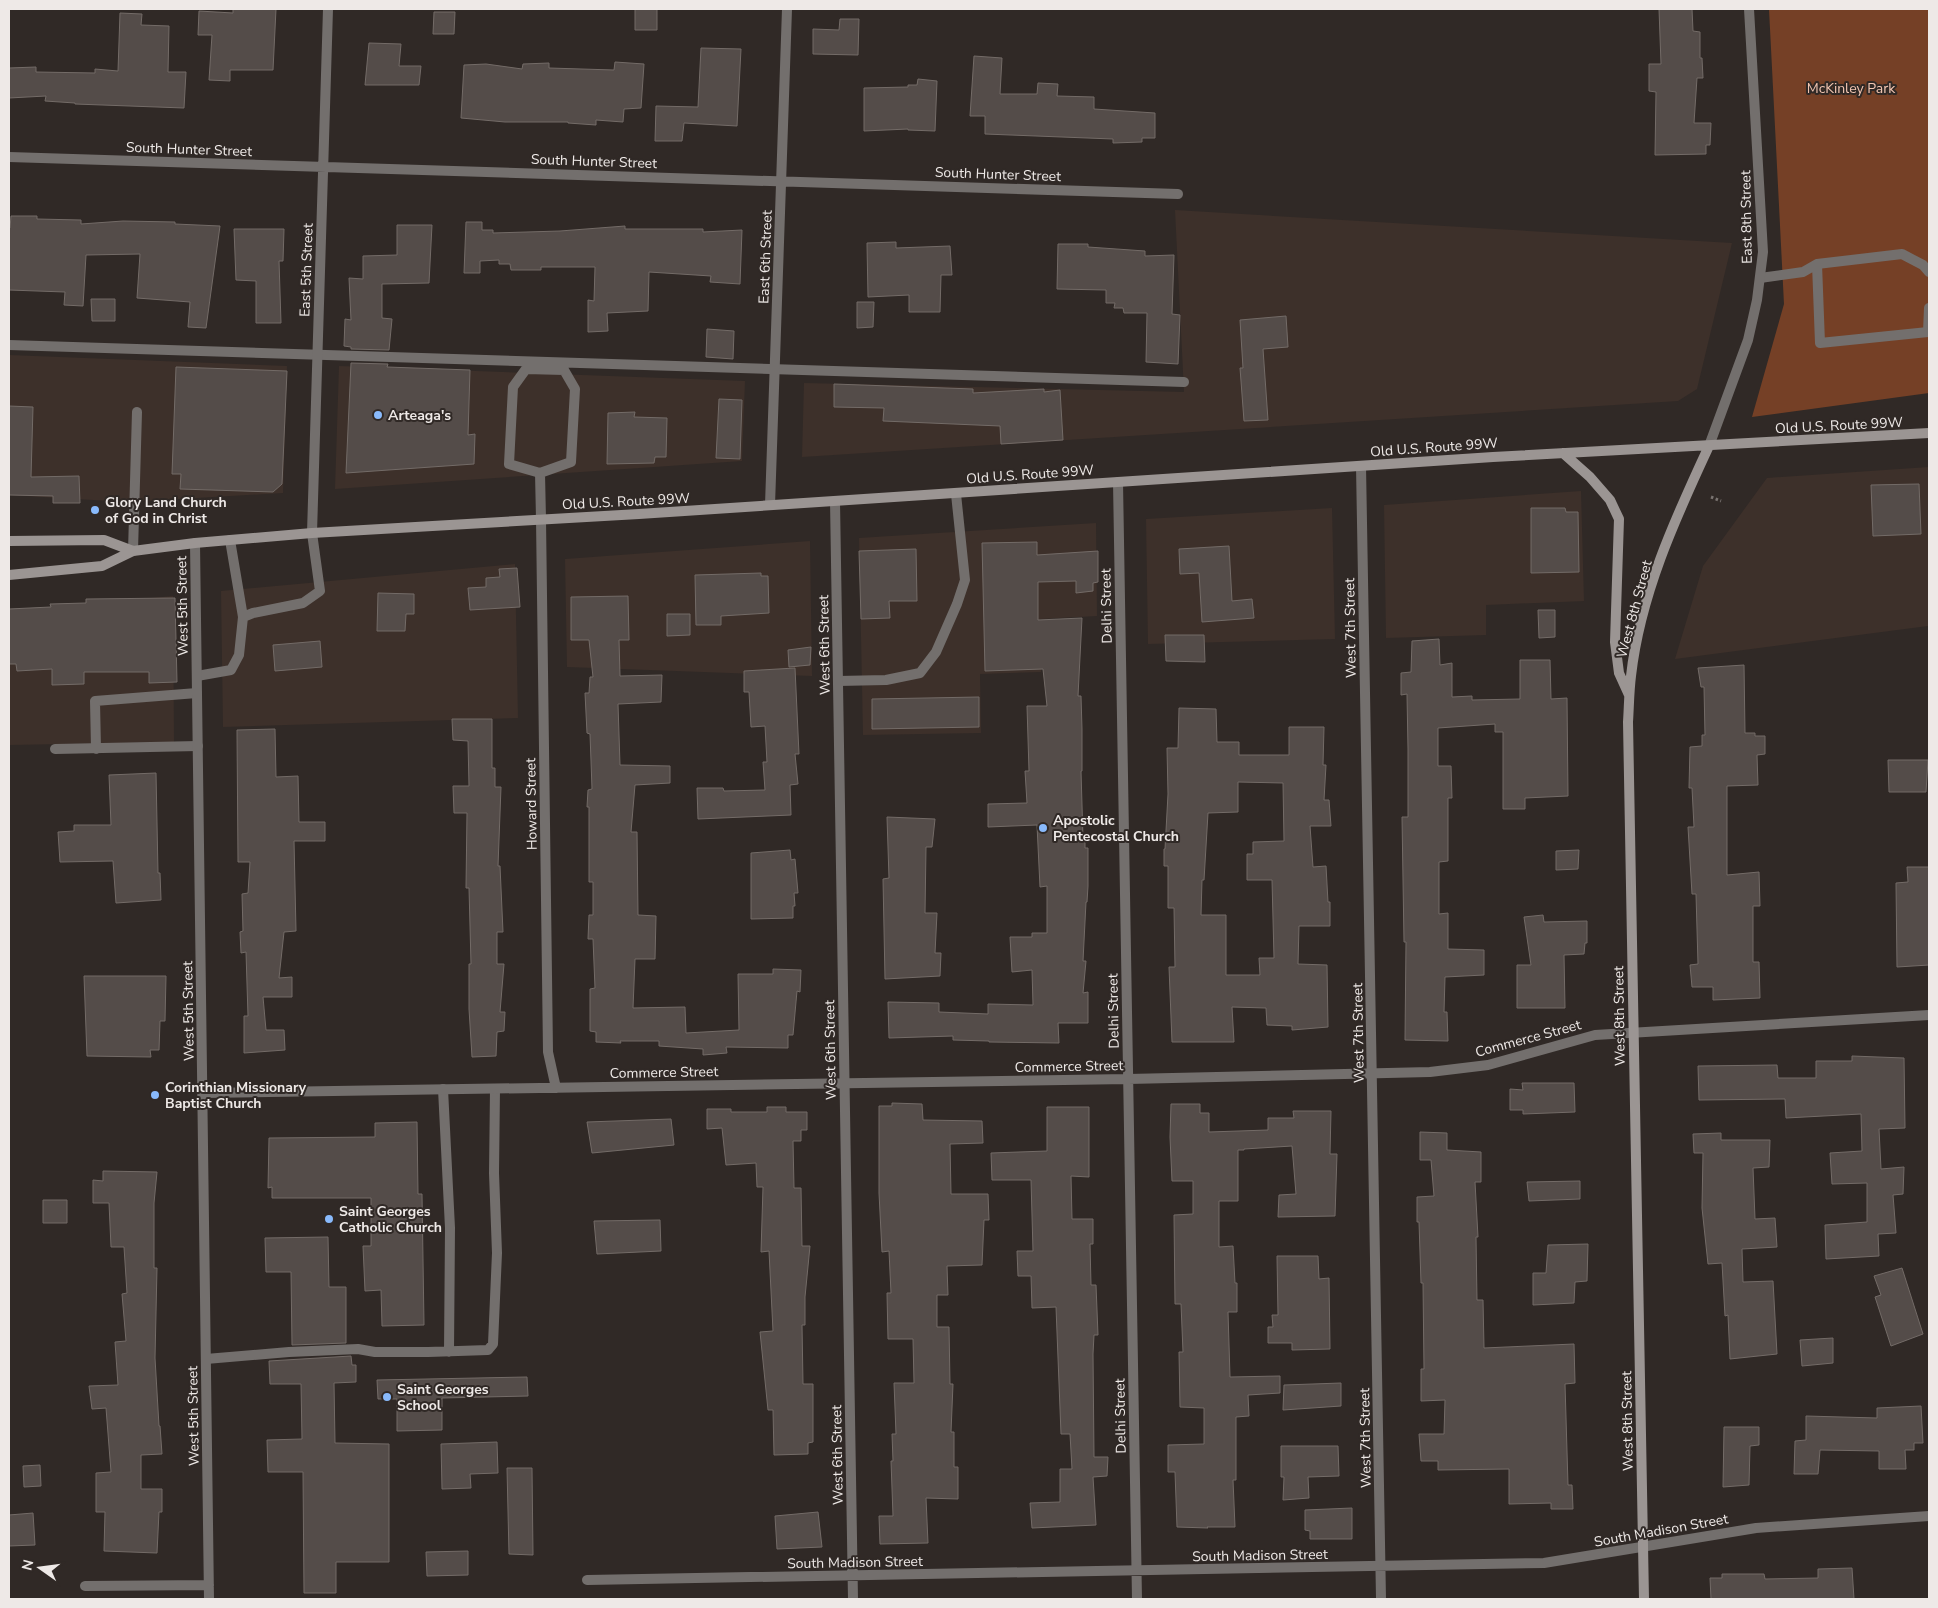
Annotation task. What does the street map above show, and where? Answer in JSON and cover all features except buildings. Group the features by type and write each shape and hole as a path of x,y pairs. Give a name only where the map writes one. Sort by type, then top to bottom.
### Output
{"main road":[{"name":"Old U.S. Route 99W","path":"9,575 102,566 133,551 195,543 312,533 956,494 1563,453 1929,433"},
{"name":"West 8th Street","path":"1644,1599 1628,722 1631,675 1640,629 1651,589 1673,523 1709,446"},
{"path":"1563,453 1590,477 1610,500 1619,519 1615,642 1619,674 1630,696"},
{"name":"Old U.S. Route 99W","path":"9,541 104,540 133,551"}],"street":[{"name":"East 5th Street","path":"243,617 253,613 303,603 320,591 312,533 328,9"},
{"name":"East 6th Street","path":"770,505 787,9"},
{"name":"East 8th Street","path":"1709,446 1748,340 1758,300 1763,252 1749,9"},
{"name":"South Hunter Street","path":"9,157 1178,194"},
{"path":"1760,278 1803,272 1817,264 1902,254 1923,265 1929,272"},
{"path":"1817,264 1820,343 1928,332 1929,308"},
{"path":"9,345 1184,382"},
{"path":"526,369 564,370 575,388 570,462 540,473 509,464 514,387 526,369"},
{"path":"133,551 137,412"},
{"name":"West 7th Street","path":"1361,466 1381,1599"},
{"name":"Howard Street","path":"540,473 548,1052 556,1088"},
{"name":"Delhi Street","path":"1118,482 1137,1599"},
{"path":"838,681 886,680 920,673 936,652 958,604 965,580 956,494"},
{"name":"West 6th Street","path":"835,501 853,1599"},
{"path":"197,676 231,670 239,655 243,617 230,540"},
{"name":"West 5th Street","path":"195,543 209,1599"},
{"path":"96,749 95,701 197,693"},
{"path":"55,750 198,746"},
{"name":"Commerce Street","path":"203,1094 1128,1079 1430,1072 1488,1065 1544,1051 1585,1037 1929,1015"},
{"path":"206,1358 358,1349 375,1352 488,1350 493,1344 496,1252 494,1088"},
{"path":"443,1090 450,1228 449,1352"},
{"name":"South Madison Street","path":"587,1580 1544,1563 1756,1528 1929,1516"},
{"path":"85,1586 209,1585"}],"path":[{"path":"1711,497 1721,501"}],"shaded area":[{"path":"1175,210 1732,243 1697,389 1678,401 802,457 804,383 1184,392"},
{"path":"9,355 287,366 283,493 127,502 9,495"},
{"path":"339,366 745,381 742,461 335,489"},
{"path":"1929,467 1929,652 1928,626 1675,659 1703,566 1767,478"},
{"path":"1581,491 1584,601 1486,605 1486,635 1386,638 1384,505"},
{"path":"1332,508 1335,639 1148,644 1146,519"},
{"path":"1096,523 1097,616 1040,619 1041,672 980,674 981,733 863,735 859,538"},
{"path":"810,541 812,676 567,667 565,559"},
{"path":"515,564 518,718 223,727 221,591"},
{"path":"173,596 174,742 9,745 9,611"}],"green space":[{"name":"McKinley Park","path":"1769,9 1929,9 1929,393 1752,417 1784,304"}],"place":[{"name":"Arteaga's","path":"378,415"},
{"name":"Glory Land Church of God in Christ","path":"95,510"},
{"name":"Apostolic Pentecostal Church","path":"1043,828"},
{"name":"Corinthian Missionary Baptist Church","path":"155,1095"},
{"name":"Saint Georges Catholic Church","path":"329,1219"},
{"name":"Saint Georges School","path":"387,1397"}]}
